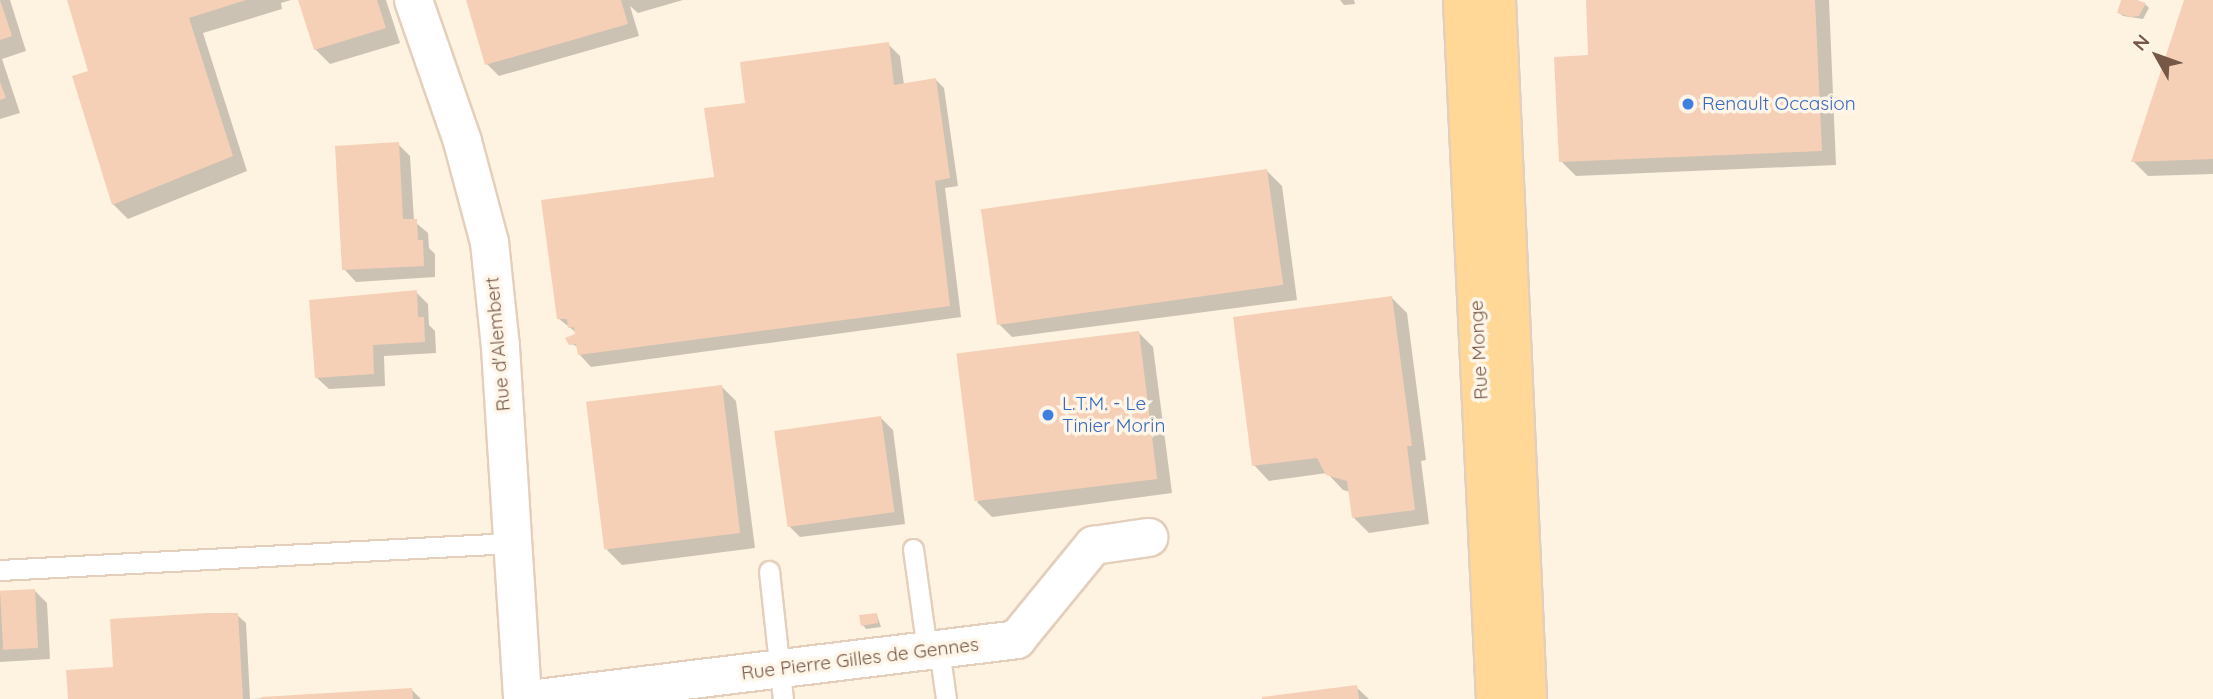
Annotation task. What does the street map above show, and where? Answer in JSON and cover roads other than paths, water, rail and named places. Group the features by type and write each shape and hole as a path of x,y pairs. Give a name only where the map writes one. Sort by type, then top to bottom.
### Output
{"main road":[{"name":"Rue Monge","path":"1463,0 1496,699"},
{"name":"Rue Monge","path":"1496,0 1527,699"}],"street":[{"name":"Rue d'Alembert","path":"413,0 462,141 488,242 500,348 522,699"},
{"name":"Rue Pierre Gilles de Gennes","path":"528,699 781,684 933,650 1016,639 1093,545 1148,537"}],"lane":[{"path":"0,570 511,543"},
{"path":"913,550 946,699"},
{"path":"769,571 781,684"}],"place":[{"name":"Renault Occasion","path":"1688,104"},
{"name":"L.T.M. - Le Tinier Morin","path":"1048,415"}]}
